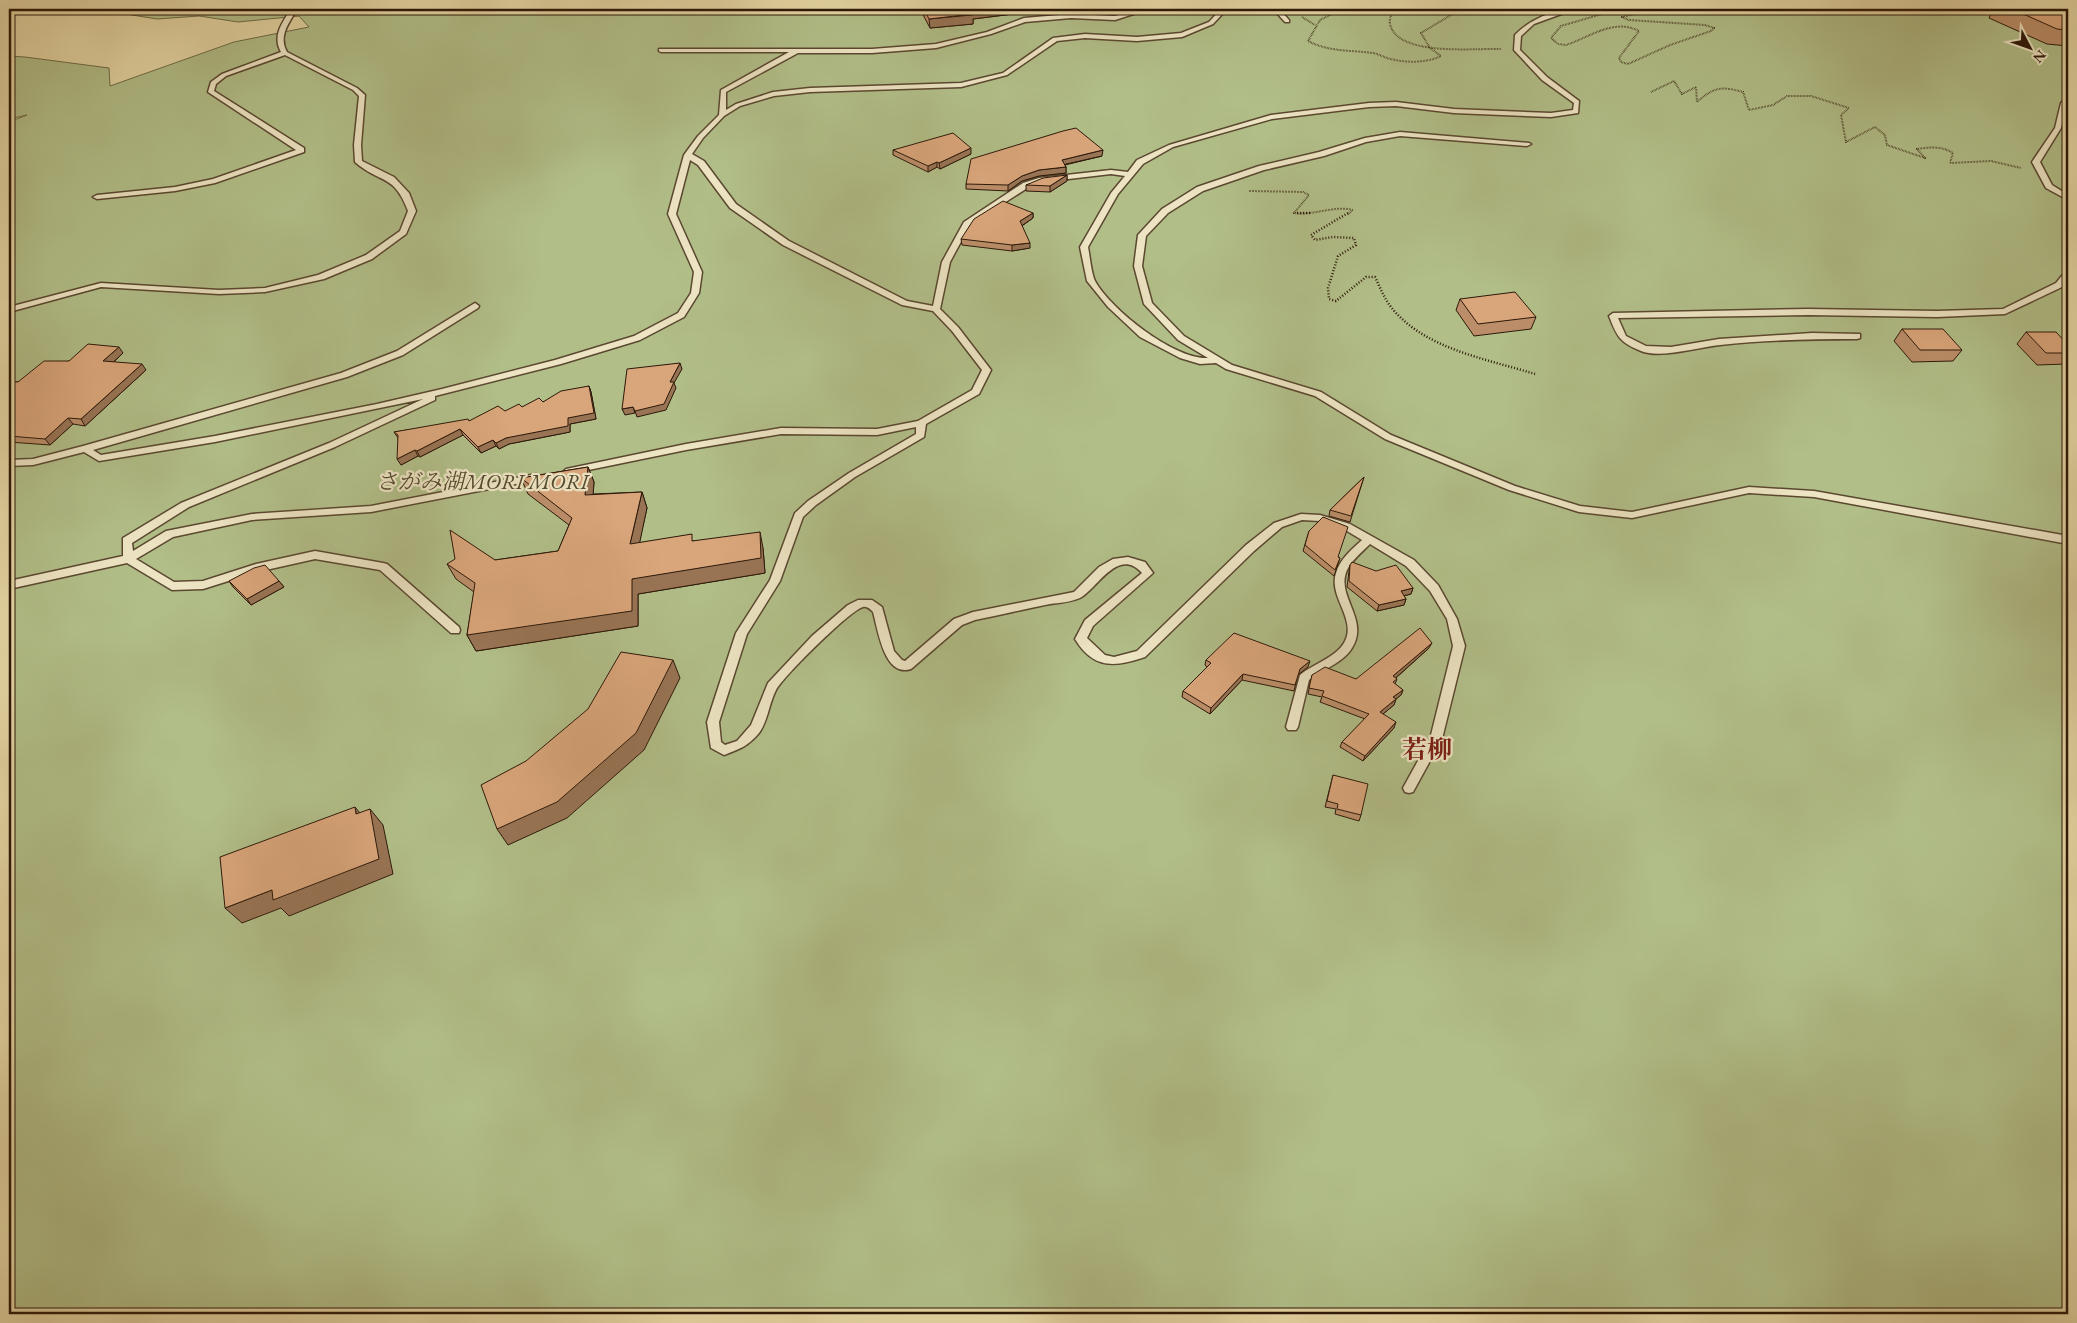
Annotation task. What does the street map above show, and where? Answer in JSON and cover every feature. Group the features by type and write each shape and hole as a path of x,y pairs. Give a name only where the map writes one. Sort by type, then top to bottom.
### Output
{"lane":[{"path":"9,310 56,296 101,286 139,286 219,292 264,290 321,277 369,257 403,232 412,211 405,193 391,179 359,162 356,149 363,106 362,95 355,89 285,53 280,46 278,39 294,9"},
{"path":"1052,9 1071,16"},
{"path":"661,50 872,51 936,46 989,33 1024,20 1071,16 1115,18 1146,9"},
{"path":"85,449 99,458 206,441 368,409 558,362 637,338 681,315 695,293 698,272 672,214 688,155 700,136 722,115 738,105 773,94 810,90 961,85 1006,74 1055,39 1085,36 1137,39 1182,35 1210,23 1224,9"},
{"path":"1276,9 1287,21"},
{"path":"1218,360 1200,361 1183,356 1143,334 1111,305 1091,281 1084,247 1115,194 1140,162 1172,146 1271,117 1369,105 1396,104 1454,111 1551,115 1576,112 1577,102 1559,91 1535,70 1517,50 1518,36 1532,23 1572,9"},
{"path":"722,115 724,91 798,50"},
{"path":"97,197 175,189 215,181 301,150 211,92 213,83 224,75 285,53"},
{"path":"2068,99 2064,103 2058,128 2036,162 2049,186 2068,198"},
{"path":"1527,144 1400,134 1365,140 1321,154 1262,168 1200,189 1165,211 1142,235 1138,266 1148,304 1181,338 1229,367 1318,394 1388,438 1512,488 1580,509 1632,515 1750,490 1796,492 2068,540"},
{"path":"562,472 686,447 781,431 877,432 921,423 976,392 987,370 955,328 936,309 906,303 786,243 733,206 701,163 688,155"},
{"path":"936,309 946,262 967,224 1017,190 1034,183 1111,172 1130,175"},
{"path":"1858,336 1812,336 1738,340 1671,350 1644,349 1622,337 1613,316 1808,312 1937,314 2005,311 2059,285 2068,274"},
{"path":"9,463 33,462 85,449 344,375 400,353 476,306"},
{"path":"128,559 128,541 186,505 341,441 414,408 442,392"},
{"path":"921,423 921,435 852,475 812,503 799,516 775,582 742,633 713,722 715,745 724,750 741,744 756,728 772,686 816,639 852,608 862,603 872,604 878,610 889,652 898,664 907,666 958,622 973,616 1077,595 1103,570 1117,562 1128,561 1142,565 1148,573 1089,623 1081,639 1091,652 1110,662 1125,660 1141,654 1250,548 1278,525 1301,517 1320,518 1346,526 1410,563 1434,588 1452,619 1459,646 1436,739 1409,788"},
{"path":"9,586 128,559 170,534 252,517 371,509 543,476"},
{"path":"1292,727 1304,678 1340,654 1348,645 1352,635 1353,624 1342,592 1340,576 1348,561 1369,539"},
{"path":"128,559 172,586 203,585 256,568 315,555 383,567 455,630"}],"path":[{"path":"1342,9 1329,13 1315,25 1308,41 1316,46 1380,55 1394,60 1430,60 1442,56 1430,48 1421,33 1461,9"},
{"path":"1393,9 1389,22 1395,36 1408,42 1430,48 1517,50"},
{"path":"1620,9 1717,11 1678,14 1634,14 1622,17 1629,20 1705,25 1714,28 1711,31 1670,44 1641,60 1628,64 1621,62 1619,58 1639,31 1634,28 1625,26 1600,30 1565,45 1556,43 1551,38 1561,26 1620,9"},
{"path":"1651,92 1674,81 1682,94 1696,86 1697,102 1711,89 1723,86 1743,92 1748,110 1773,105 1787,96 1811,96 1849,108 1841,115 1846,142 1876,127 1885,135 1887,145 1925,158 1917,149 1928,147 1947,149 1953,154 1950,163 1991,161 2018,168 2041,170"},
{"path":"1242,190 1260,193 1302,191 1309,195 1294,213 1304,216 1345,207 1353,210 1340,220 1311,235 1315,240 1333,237 1354,238 1356,244 1338,256 1328,288 1329,300 1336,301 1366,277 1375,277 1391,308 1412,328 1438,342 1535,374"}],"green space":[{"name":"さがみ湖MORI MORI","path":"95,9 2068,9 2068,1314 9,1314 9,122 27,115 9,119 9,56 109,68 110,86 234,42 309,27 299,16 238,22 199,16 157,19"}],"building":[{"path":"924,9 970,9 973,14 929,19"},
{"path":"2012,9 2068,9 2068,30 2057,29"},
{"path":"1076,128 1103,150 1062,160 1066,167 1039,170 1022,176 1008,185 966,184 971,159"},
{"path":"953,133 971,148 939,163 928,166 893,150"},
{"path":"1067,175 1050,186 1026,185 1043,178"},
{"path":"1003,201 1033,213 1020,221 1030,243 1012,245 961,239 974,219"},
{"path":"1515,292 1536,317 1478,324 1460,299"},
{"path":"1902,329 1943,329 1962,350 1920,350"},
{"path":"2026,332 2056,332 2068,345 2068,353 2046,353"},
{"path":"88,344 119,347 103,361 142,364 81,419 68,418 45,439 9,436 9,381 18,382 44,361 69,361"},
{"path":"680,363 670,382 674,382 664,404 635,411 633,407 622,409 627,369"},
{"path":"589,386 594,413 568,418 568,426 506,438 496,443 493,440 478,447 460,429 397,459 398,435 394,432 468,419 469,421 498,406 505,411 519,404 522,407 539,398 543,402 561,391"},
{"path":"588,467 585,495 642,492 630,544 692,534 692,541 760,532 761,558 632,579 632,611 467,635 475,583 447,564 455,559 450,530 495,560 558,551 572,518 521,478"},
{"path":"1364,477 1351,516 1330,510"},
{"path":"1323,517 1348,527 1335,570 1305,545 1309,531"},
{"path":"1352,562 1376,571 1396,565 1413,588 1401,591 1406,599 1379,605 1349,581 1350,565"},
{"path":"265,565 279,581 247,599 229,581 254,568"},
{"path":"1420,628 1432,643 1393,676 1397,679 1393,682 1403,690 1393,697 1396,699 1380,712 1396,722 1365,756 1342,742 1369,714 1322,696 1324,691 1309,688 1312,675 1325,667 1356,679"},
{"path":"1234,633 1310,661 1300,669 1295,685 1243,674 1211,708 1183,691 1211,663 1206,660"},
{"path":"621,652 673,660 636,733 557,802 497,829 481,785 526,761 588,709"},
{"path":"1333,775 1368,784 1361,815 1337,809 1338,804 1327,801"},
{"path":"355,807 356,814 370,809 379,859 273,900 272,890 225,908 220,857"}],"district":[{"name":"若柳","path":"1427,749"}]}
